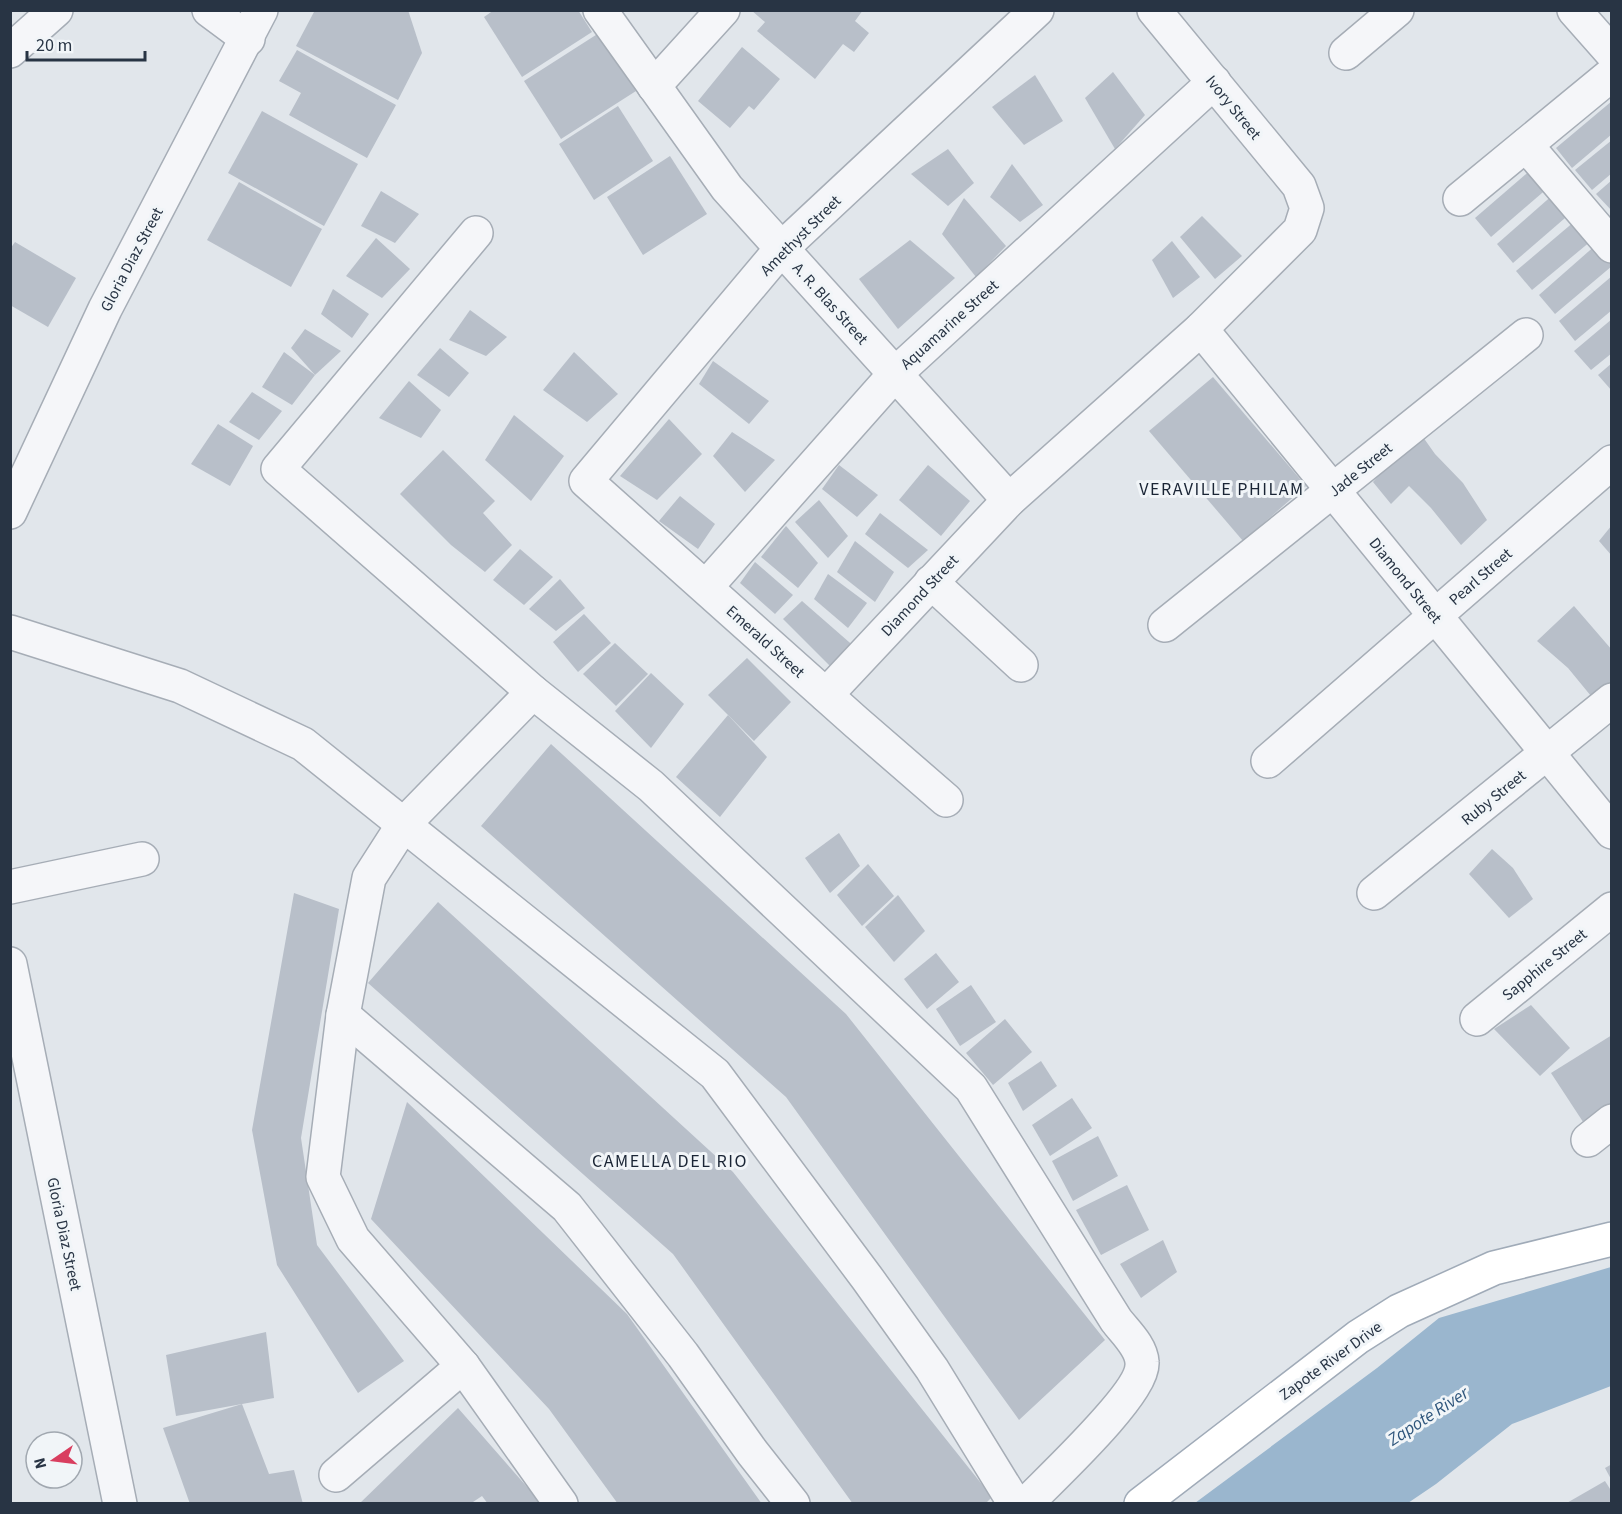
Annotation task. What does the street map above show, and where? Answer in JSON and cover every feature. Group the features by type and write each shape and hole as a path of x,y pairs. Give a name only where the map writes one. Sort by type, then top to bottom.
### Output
{"main road":[{"name":"Zapote River Drive","path":"1141,1503 1358,1337 1399,1311 1494,1268 1611,1239"}],"street":[{"path":"10,51 56,10"},
{"path":"209,10 255,25"},
{"name":"A. R. Blas Street","path":"600,10 727,188 1009,500"},
{"path":"654,86 723,10"},
{"name":"Amethyst Street","path":"586,480 782,248 1037,10"},
{"name":"Ivory Street","path":"1154,10 1299,186 1307,208"},
{"path":"1346,53 1397,10"},
{"path":"1574,10 1611,53"},
{"name":"Gloria Diaz Street","path":"10,512 105,309 255,25"},
{"path":"1460,199 1611,74"},
{"name":"Aquamarine Street","path":"706,587 894,375 1214,82"},
{"path":"1526,145 1611,246"},
{"name":"Diamond Street","path":"826,695 1009,500 1201,329 1300,230 1307,208"},
{"path":"10,632 180,687 303,744 715,1074 867,1278 1029,1502 1112,1417 1141,1374 1143,1364 1140,1352 1116,1320 971,1088 651,786 533,692 278,469 476,233"},
{"name":"Diamond Street","path":"1201,329 1611,832"},
{"name":"Jade Street","path":"1165,626 1526,335"},
{"name":"Pearl Street","path":"1268,761 1611,462"},
{"name":"Emerald Street","path":"586,480 946,800"},
{"path":"931,582 1021,665"},
{"path":"533,692 403,825 369,878 343,1015 323,1177 353,1239 463,1366 561,1503"},
{"name":"Ruby Street","path":"1374,893 1611,700"},
{"path":"10,887 142,859"},
{"name":"Sapphire Street","path":"1477,1019 1611,909"},
{"name":"Gloria Diaz Street","path":"10,964 120,1503"},
{"path":"343,1015 567,1207 683,1355 752,1452 793,1503"},
{"path":"336,1475 463,1366"}],"water":[{"name":"Zapote River","path":"1611,1267 1611,1386 1512,1424 1436,1484 1408,1503 1195,1503 1377,1368 1439,1318"}],"building":[{"path":"315,10 408,10 422,53 398,100 296,46"},
{"path":"494,10 578,10 592,32 522,77 484,17"},
{"path":"751,10 863,10 855,21 869,33 854,52 843,44 815,79 757,31 765,22"},
{"path":"599,33 636,91 561,139 524,81"},
{"path":"742,47 780,79 754,110 749,106 730,128 698,101"},
{"path":"297,50 396,105 367,158 289,115 301,93 279,81"},
{"path":"1113,72 1145,115 1115,149 1085,98"},
{"path":"1035,75 1063,121 1024,145 992,107"},
{"path":"1612,101 1612,134 1572,168 1556,148"},
{"path":"618,106 653,161 594,200 559,144"},
{"path":"262,111 358,164 324,226 228,173"},
{"path":"1612,140 1612,173 1592,190 1575,170"},
{"path":"948,149 974,183 948,206 911,174"},
{"path":"670,156 707,214 643,255 607,197"},
{"path":"1012,164 1043,205 1020,222 990,197"},
{"path":"1533,168 1549,187 1491,237 1475,218"},
{"path":"1612,180 1612,211 1596,194"},
{"path":"239,182 322,229 291,287 207,240"},
{"path":"381,191 419,214 395,243 361,226"},
{"path":"1555,193 1572,212 1513,263 1497,244"},
{"path":"964,198 1006,246 976,277 942,234"},
{"path":"1202,216 1242,256 1215,279 1180,237"},
{"path":"1575,221 1591,241 1532,290 1516,271"},
{"path":"376,238 410,269 382,298 346,276"},
{"path":"910,240 955,278 898,329 859,279"},
{"path":"1172,241 1200,277 1173,298 1152,260"},
{"path":"15,242 76,278 48,327 10,305 10,249"},
{"path":"1597,244 1612,261 1612,266 1555,314 1539,295"},
{"path":"1612,276 1612,310 1575,341 1559,321"},
{"path":"333,289 369,314 352,338 321,314"},
{"path":"470,310 507,337 486,356 449,340"},
{"path":"1612,319 1612,353 1591,370 1574,351"},
{"path":"305,329 341,351 315,375 291,348"},
{"path":"440,348 469,373 449,397 417,375"},
{"path":"284,352 315,375 292,405 262,387"},
{"path":"574,352 618,394 587,422 543,390"},
{"path":"713,361 769,401 749,424 699,384"},
{"path":"1612,363 1612,391 1598,375"},
{"path":"1213,377 1306,486 1243,541 1149,431"},
{"path":"409,381 441,410 421,438 379,418"},
{"path":"252,392 282,411 259,440 229,422"},
{"path":"514,415 564,456 531,501 485,460"},
{"path":"669,419 702,454 657,500 620,476"},
{"path":"218,424 253,446 230,486 191,464"},
{"path":"1418,430 1435,454 1463,483 1487,520 1461,545 1431,508 1409,486 1391,504 1373,482"},
{"path":"732,432 775,460 745,492 713,456"},
{"path":"443,450 495,501 483,513 512,545 485,572 451,545 400,494"},
{"path":"839,465 878,495 857,517 822,489"},
{"path":"928,465 970,501 941,536 899,500"},
{"path":"680,496 715,524 698,549 659,521"},
{"path":"819,500 848,536 828,558 795,522"},
{"path":"880,513 928,550 908,568 865,534"},
{"path":"1612,525 1612,556 1599,541"},
{"path":"786,526 818,563 798,588 761,557"},
{"path":"855,541 894,572 875,602 837,572"},
{"path":"520,549 553,577 524,605 493,580"},
{"path":"755,562 793,595 775,614 740,583"},
{"path":"828,574 867,603 848,628 814,599"},
{"path":"560,579 585,608 556,631 529,609"},
{"path":"802,601 857,649 834,670 783,619"},
{"path":"1574,606 1612,650 1612,682 1591,696 1568,668 1537,641"},
{"path":"584,614 611,643 578,672 553,642"},
{"path":"615,643 648,674 616,706 583,674"},
{"path":"747,658 791,702 754,741 708,695"},
{"path":"651,673 684,704 651,748 615,711"},
{"path":"728,715 767,757 720,817 676,777"},
{"path":"551,744 846,1014 1105,1340 1019,1420 786,1097 481,826"},
{"path":"839,833 860,866 830,893 805,858"},
{"path":"1492,849 1513,868 1533,899 1509,918 1469,874"},
{"path":"868,864 894,896 862,926 837,895"},
{"path":"294,893 339,909 301,1138 317,1245 404,1361 358,1393 277,1265 252,1130"},
{"path":"898,895 925,931 894,962 865,927"},
{"path":"438,902 733,1172 992,1497 985,1504 853,1504 673,1254 368,983"},
{"path":"936,953 959,982 927,1009 904,979"},
{"path":"971,985 996,1022 960,1046 936,1009"},
{"path":"1531,1005 1570,1048 1540,1076 1494,1029"},
{"path":"1005,1019 1032,1052 993,1085 966,1053"},
{"path":"1612,1035 1612,1111 1589,1131 1551,1073"},
{"path":"1041,1061 1057,1086 1023,1111 1008,1083"},
{"path":"1072,1098 1092,1128 1050,1156 1032,1125"},
{"path":"407,1102 627,1314 762,1504 618,1504 549,1409 371,1219"},
{"path":"1098,1136 1118,1176 1073,1201 1052,1161"},
{"path":"1127,1185 1149,1230 1101,1255 1076,1210"},
{"path":"1163,1240 1177,1272 1141,1298 1120,1264"},
{"path":"266,1332 274,1398 176,1416 166,1355"},
{"path":"242,1404 269,1474 294,1470 303,1504 190,1504 163,1428"},
{"path":"458,1408 542,1504 488,1504 482,1496 470,1504 359,1504"},
{"path":"1612,1464 1612,1481 1605,1468"},
{"path":"1605,1481 1612,1492 1612,1504 1565,1504"}],"district":[{"name":"VERAVILLE PHILAM","path":"1222,489"},
{"name":"CAMELLA DEL RIO","path":"670,1161"}]}
